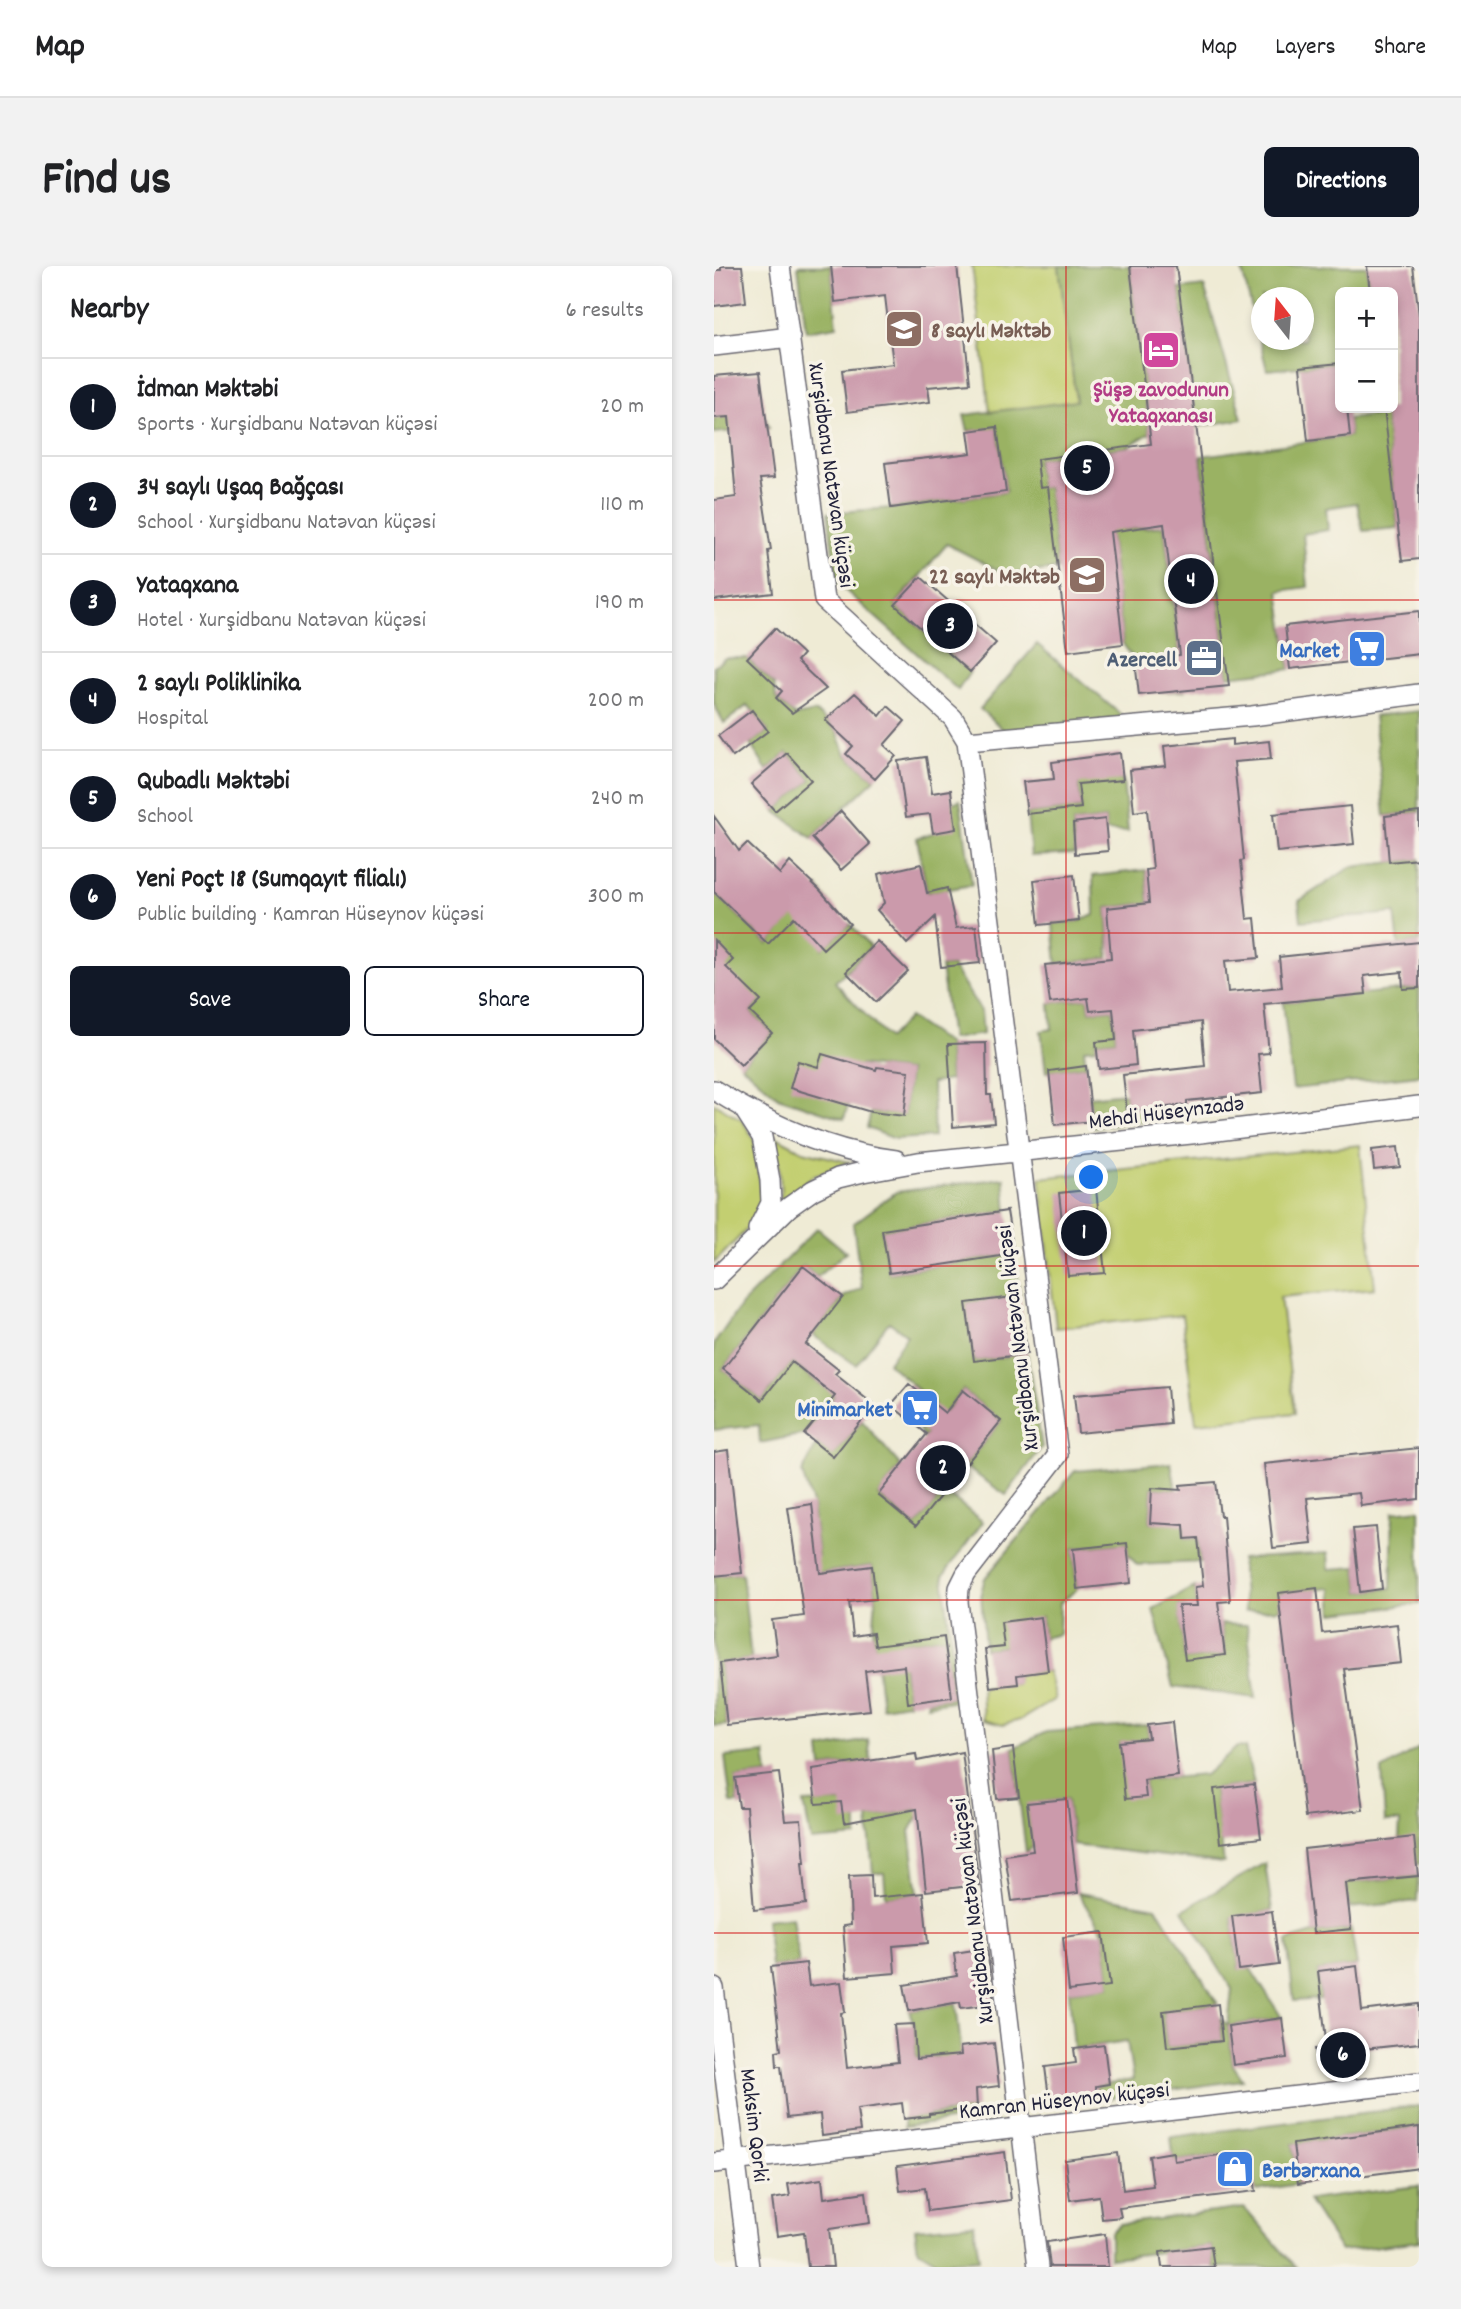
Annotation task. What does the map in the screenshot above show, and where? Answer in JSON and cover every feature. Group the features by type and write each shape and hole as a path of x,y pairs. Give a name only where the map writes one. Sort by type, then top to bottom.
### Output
{"street":[{"name":"Xurşidbanu Natəvan küçəsi","path":"780,266 824,600 953,718 967,741 1058,1455 966,1574 958,1602 1038,2267"},
{"path":"714,346 789,337"},
{"path":"967,741 1252,716 1419,694"},
{"path":"714,1090 744,1109 820,1143 878,1158 918,1162"},
{"name":"Mehdi Hüseynzadə","path":"918,1162 1018,1153 1419,1106"},
{"path":"714,1280 759,1228 771,1203 764,1144 744,1109"},
{"path":"740,1252 813,1190 851,1175 918,1162"},
{"name":"Maksim Qorki","path":"714,1989 748,2267"},
{"name":"Kamran Hüseynov küçəsi","path":"714,2163 1419,2082"}],"green space":[{"path":"798,266 831,266 837,326 806,331"},
{"path":"972,266 1059,266 1076,402 990,412"},
{"path":"1059,266 1130,266 1150,433 1127,447 1037,459 1040,488 1048,487 1058,569 1005,574 947,544 895,605 970,672 958,690 837,583 828,513 891,508 1006,492 997,428 968,431 964,415 1076,401"},
{"path":"1241,266 1367,266 1369,287 1335,287 1335,363 1267,370 1262,350 1314,350 1314,287 1251,287 1251,306"},
{"path":"1204,286 1242,419 1196,427 1179,289"},
{"path":"764,413 769,428 714,433 714,418"},
{"path":"1385,414 1398,528 1363,531 1357,503 1326,508 1328,530 1303,534 1308,587 1279,591 1290,669 1228,676 1201,456 1350,436 1348,419"},
{"path":"1119,500 1123,530 1164,526 1184,691 1157,692 1152,659 1135,661 1123,644 1107,507"},
{"path":"1037,644 1125,718 1008,734 980,709"},
{"path":"725,658 747,658 774,684 776,698 795,716 816,712 837,731 846,755 875,779 812,838 775,811 811,780 787,753 767,770 750,744 768,731 748,705 724,723 714,704 714,666"},
{"path":"1419,711 1419,812 1385,816 1374,716"},
{"path":"1077,773 1123,780 1128,832 1106,831 1105,819 1073,823 1075,854 1031,856 1027,814 1081,808"},
{"path":"960,800 972,885 927,893 917,838 933,833 952,803"},
{"path":"1419,859 1419,942 1399,945 1395,913 1301,921 1299,901 1351,867"},
{"path":"1146,870 1149,903 1107,908 1108,958 1057,964 1053,923 1079,921 1094,915 1093,876"},
{"path":"818,887 830,903 823,948 850,924 871,947 835,982 888,1039 909,1017 948,1044 950,1080 932,1083 934,1137 895,1139 867,1128 871,1112 904,1115 909,1071 860,1065 844,1119 778,1097 741,1065 772,1033 750,1012 760,1001 714,1004 714,892 768,944"},
{"path":"952,966 981,1011 983,1034 951,1039 941,967"},
{"path":"1419,988 1419,1075 1293,1089 1283,1002"},
{"path":"1088,998 1090,1011 1113,1009 1116,1040 1096,1042 1097,1048 1084,1049 1086,1066 1046,1072 1041,1031 1052,1029 1050,1003"},
{"path":"1125,1093 1127,1111 1180,1106 1182,1117 1093,1127 1089,1097"},
{"path":"714,1103 742,1120 754,1139 763,1207 751,1225 714,1263"},
{"path":"772,1135 803,1151 849,1162 813,1176 781,1201 780,1169"},
{"path":"1360,1145 1375,1288 1280,1297 1295,1413 1196,1423 1182,1315 1056,1328 1040,1178"},
{"path":"1004,1178 1007,1211 882,1230 889,1273 1014,1254 1020,1296 967,1303 974,1361 1027,1354 1042,1447 1006,1495 964,1466 1001,1421 963,1390 924,1438 918,1427 935,1405 888,1363 907,1335 889,1322 856,1365 813,1335 843,1297 862,1288 853,1224 896,1192"},
{"path":"817,1228 846,1252 817,1277 803,1266 723,1369 762,1400 791,1363 835,1395 804,1434 760,1443 759,1425 714,1430 714,1344 741,1305"},
{"path":"862,1421 901,1466 878,1496 916,1526 944,1491 983,1522 943,1576 958,1700 927,1705 928,1701 952,1697 944,1637 901,1643 908,1703 882,1707 873,1633 876,1599 872,1566 805,1575 795,1559 818,1556 812,1504 802,1473 817,1444 833,1456"},
{"path":"1171,1463 1176,1490 1152,1488 1150,1523 1183,1519 1185,1539 1198,1538 1200,1562 1137,1565 1128,1554 1127,1543 1073,1549 1077,1589 1060,1603 1059,1634 1044,1638 1041,1617 1004,1647 985,1649 981,1593 985,1578 1075,1471"},
{"path":"1419,1509 1419,1604 1333,1613 1331,1588 1279,1593 1280,1609 1245,1611 1241,1559 1328,1553 1329,1569 1357,1567 1360,1592 1391,1588 1393,1512"},
{"path":"742,1573 751,1659 720,1663 727,1725 714,1726 714,1576"},
{"path":"1195,1587 1197,1606 1179,1606 1185,1660 1225,1655 1221,1624 1247,1625 1256,1698 1173,1687 1153,1609"},
{"path":"1048,1671 1055,1699 1020,1720 1003,1725 983,1720 981,1687 1017,1684 1017,1675"},
{"path":"1147,1725 1149,1739 1119,1743 1146,1797 1144,1780 1205,1775 1237,1747 1245,1748 1254,1784 1214,1789 1224,1863 1073,1845 1067,1799 1028,1804 1033,1847 1026,1852 1013,1748 1046,1732"},
{"path":"868,1740 871,1761 822,1767 820,1749"},
{"path":"1419,1748 1417,1865 1399,1839 1400,1822 1385,1822 1382,1770"},
{"path":"765,1753 768,1774 736,1778 738,1803 731,1803 725,1757"},
{"path":"841,1802 857,1820 857,1837 811,1841 804,1803"},
{"path":"923,1808 910,1831 918,1894 886,1897 884,1873 873,1873 868,1818"},
{"path":"1265,1863 1272,1911 1232,1917 1239,1969 1250,1968 1282,2018 1228,2026 1233,2065 1243,2080 1097,2100 1096,2086 1133,2080 1127,2041 1074,2049 1069,1991 1110,1986 1103,1932 1078,1893 1156,1907 1218,2004 1163,2011 1167,2047 1222,2041 1220,2019 1228,2025 1232,1989 1183,1910"},
{"path":"1418,1876 1417,1901 1349,1908 1346,1883"},
{"path":"792,1917 799,1964 771,1967 766,1920"},
{"path":"1351,1929 1357,1966 1318,1971 1321,1999 1294,2001 1287,1941 1313,1933"},
{"path":"956,2003 963,2067 939,2069 938,2057 916,2059 914,2024 909,2011"},
{"path":"1419,2106 1419,2127 1293,2144 1298,2184 1256,2191 1250,2151 1174,2161 1171,2137"},
{"path":"973,2109 971,2118 904,2127 904,2119"},
{"path":"1419,2186 1419,2241 1341,2251 1308,2200"},
{"path":"1244,2208 1296,2267 1214,2267 1211,2246 1110,2258 1110,2233 1120,2224"},
{"path":"974,2224 979,2259 938,2262 918,2250 915,2229"}],"building":[{"path":"721,266 742,266 746,302 714,306 714,270 721,270"},
{"path":"831,266 957,266 970,383 928,387 930,402 847,412 842,370 893,364 885,296 835,302"},
{"path":"1130,266 1176,266 1229,686 1139,695 1135,661 1180,655 1164,524 1110,532 1123,644 1068,651 1048,487 1040,488 1037,459 1151,444"},
{"path":"1367,266 1413,266 1419,316 1419,559 1402,561 1385,413 1398,413 1398,287 1369,287"},
{"path":"1335,364 1335,413 1348,413 1350,436 1308,441 1300,367"},
{"path":"760,372 774,478 760,479 771,550 768,551 773,593 714,600 714,500 736,497 729,417 714,418 714,376"},
{"path":"997,427 1006,492 891,508 885,463 971,453 968,431"},
{"path":"921,577 996,643 970,672 895,605"},
{"path":"1419,611 1419,654 1290,669 1285,626"},
{"path":"775,628 803,654 797,661 826,689 792,713 776,698 782,691 747,658"},
{"path":"855,693 880,716 888,706 905,721 884,745 896,756 875,779 846,754 853,746 825,720"},
{"path":"752,710 768,731 733,757 718,736"},
{"path":"1232,739 1232,745 1269,741 1271,759 1234,762 1247,919 1255,918 1259,958 1225,961 1228,992 1282,987 1279,957 1419,942 1419,988 1403,989 1402,972 1364,976 1366,994 1264,1004 1269,1053 1258,1054 1262,1093 1127,1111 1123,1075 1205,1066 1201,1022 1133,1030 1136,1065 1099,1069 1096,1042 1116,1040 1113,1009 1090,1011 1088,998 1050,1003 1045,965 1111,958 1107,908 1149,903 1146,870 1153,869 1147,810 1134,812 1130,770 1166,766 1164,746"},
{"path":"787,753 811,780 775,811 751,784"},
{"path":"1120,753 1123,780 1078,784 1081,808 1027,814 1023,782 1054,779 1052,762"},
{"path":"926,757 932,793 951,790 956,829 933,833 930,814 906,817 898,761"},
{"path":"1350,806 1354,844 1277,852 1273,814"},
{"path":"841,811 870,844 841,870 812,838"},
{"path":"1419,812 1419,859 1389,862 1385,816"},
{"path":"714,816 739,851 747,843 780,874 790,862 850,924 823,949 794,917 768,944 714,892"},
{"path":"1105,819 1108,851 1075,854 1073,823"},
{"path":"921,864 927,893 947,888 956,928 976,926 980,963 941,967 935,917 907,944 877,910 884,903 878,874"},
{"path":"1074,875 1079,921 1039,925 1034,880"},
{"path":"714,940 733,960 726,967 761,1001 750,1012 772,1033 741,1065 714,1039"},
{"path":"877,941 908,971 876,1002 846,972"},
{"path":"986,1043 987,1095 991,1095 994,1123 953,1127 948,1044"},
{"path":"822,1054 876,1070 877,1067 909,1071 904,1116 871,1112 790,1088 798,1061 818,1067"},
{"path":"1086,1066 1092,1121 1055,1125 1049,1071"},
{"path":"1398,1147 1400,1167 1374,1170 1372,1150"},
{"path":"1096,1189 1105,1273 1068,1276 1059,1193"},
{"path":"1007,1211 1014,1254 889,1273 882,1230"},
{"path":"803,1266 843,1297 806,1344 839,1370 835,1374 874,1405 833,1457 804,1434 835,1396 792,1362 762,1400 723,1369"},
{"path":"1020,1296 1027,1354 974,1361 966,1303"},
{"path":"909,1384 945,1413 963,1390 1001,1421 916,1526 878,1495 927,1434 891,1405"},
{"path":"1167,1387 1170,1424 1078,1433 1074,1395"},
{"path":"1419,1448 1419,1499 1361,1506 1359,1493 1307,1498 1312,1544 1273,1548 1264,1464"},
{"path":"728,1450 742,1573 714,1576 714,1452"},
{"path":"1216,1482 1220,1516 1223,1516 1230,1601 1218,1602 1225,1655 1185,1660 1178,1606 1197,1606 1195,1587 1203,1586 1198,1538 1185,1539 1184,1525 1150,1523 1152,1488 1181,1490 1180,1485"},
{"path":"812,1504 820,1573 872,1566 876,1599 849,1602 853,1636 873,1633 875,1646 944,1637 952,1697 908,1703 904,1666 865,1671 870,1710 727,1725 720,1663 777,1655 772,1620 804,1616 788,1508"},
{"path":"1376,1527 1382,1589 1360,1592 1353,1529"},
{"path":"1127,1543 1131,1583 1077,1589 1073,1549"},
{"path":"1317,1588 1322,1633 1397,1624 1401,1663 1344,1669 1363,1810 1305,1817 1278,1593"},
{"path":"1041,1617 1048,1671 1017,1675 1018,1684 990,1687 985,1649 1004,1647 1001,1622"},
{"path":"1172,1722 1178,1776 1144,1780 1146,1797 1125,1799 1119,1742 1149,1739 1147,1725"},
{"path":"1013,1748 1019,1797 997,1799 992,1751"},
{"path":"962,1752 979,1885 926,1891 917,1809 844,1823 841,1802 816,1804 812,1769 916,1754 917,1761"},
{"path":"779,1773 785,1821 801,1820 806,1904 754,1910 746,1807 739,1807 735,1778"},
{"path":"1254,1784 1261,1838 1220,1843 1214,1789"},
{"path":"1067,1799 1078,1893 1012,1901 1005,1855 1033,1851 1027,1803"},
{"path":"1414,1837 1418,1876 1346,1883 1351,1929 1313,1933 1304,1849"},
{"path":"871,1875 872,1898 923,1893 928,1943 893,1946 895,1973 847,1977 843,1926 851,1925 849,1876"},
{"path":"1272,1911 1279,1965 1239,1970 1232,1916"},
{"path":"1103,1932 1110,1986 1069,1991 1063,1937"},
{"path":"987,1948 994,2004 961,2008 960,2002 909,2011 904,1985 957,1976 954,1953"},
{"path":"806,1963 809,1986 841,1982 845,2012 841,2013 847,2068 898,2062 894,2025 914,2024 916,2059 961,2055 960,2047 994,2043 999,2086 976,2089 977,2108 929,2116 904,2119 902,2103 857,2109 860,2131 822,2136 820,2114 787,2118 781,2066 777,2066 776,2051 781,2050 771,1967"},
{"path":"1357,1966 1362,2011 1419,2004 1419,2043 1337,2052 1338,2062 1317,2065 1315,2049 1327,2048 1318,1971"},
{"path":"1218,2004 1222,2041 1167,2047 1163,2011"},
{"path":"1282,2018 1287,2058 1233,2065 1228,2026"},
{"path":"1104,2045 1109,2084 1096,2086 1097,2100 1050,2105 1045,2067 1076,2063 1074,2049"},
{"path":"1419,2127 1419,2168 1298,2184 1293,2144"},
{"path":"1250,2151 1256,2191 1119,2208 1121,2217 1102,2219 1099,2196 1070,2200 1065,2160 1118,2153 1123,2190 1153,2186 1149,2156 1173,2152 1174,2161"},
{"path":"1005,2152 1011,2200 928,2211 925,2188 900,2191 897,2166"},
{"path":"822,2179 824,2198 866,2192 870,2223 829,2229 833,2267 808,2267 804,2232 777,2236 772,2199 790,2196 788,2184"},
{"path":"1105,2234 1108,2267 1050,2267 1047,2242"},
{"path":"1211,2246 1214,2267 1162,2267 1160,2252"}],"place":[{"name":"8 saylı Məktəb","path":"904,329"},
{"name":"Şüşə zavodunun Yataqxanası","path":"1161,350"},
{"name":"Qubadlı Məktəbi","path":"1087,468"},
{"name":"22 saylı Məktəb","path":"1087,575"},
{"name":"2 saylı Poliklinika","path":"1191,581"},
{"name":"Yataqxana","path":"950,626"},
{"name":"Market","path":"1367,649"},
{"name":"Azercell","path":"1204,658"},
{"name":"İdman Məktəbi","path":"1084,1233"},
{"name":"Minimarket","path":"920,1408"},
{"name":"34 saylı Uşaq Bağçası","path":"943,1468"},
{"name":"Yeni Poçt 18 (Sumqayıt filialı)","path":"1343,2055"},
{"name":"Bərbərxana","path":"1235,2169"}]}
